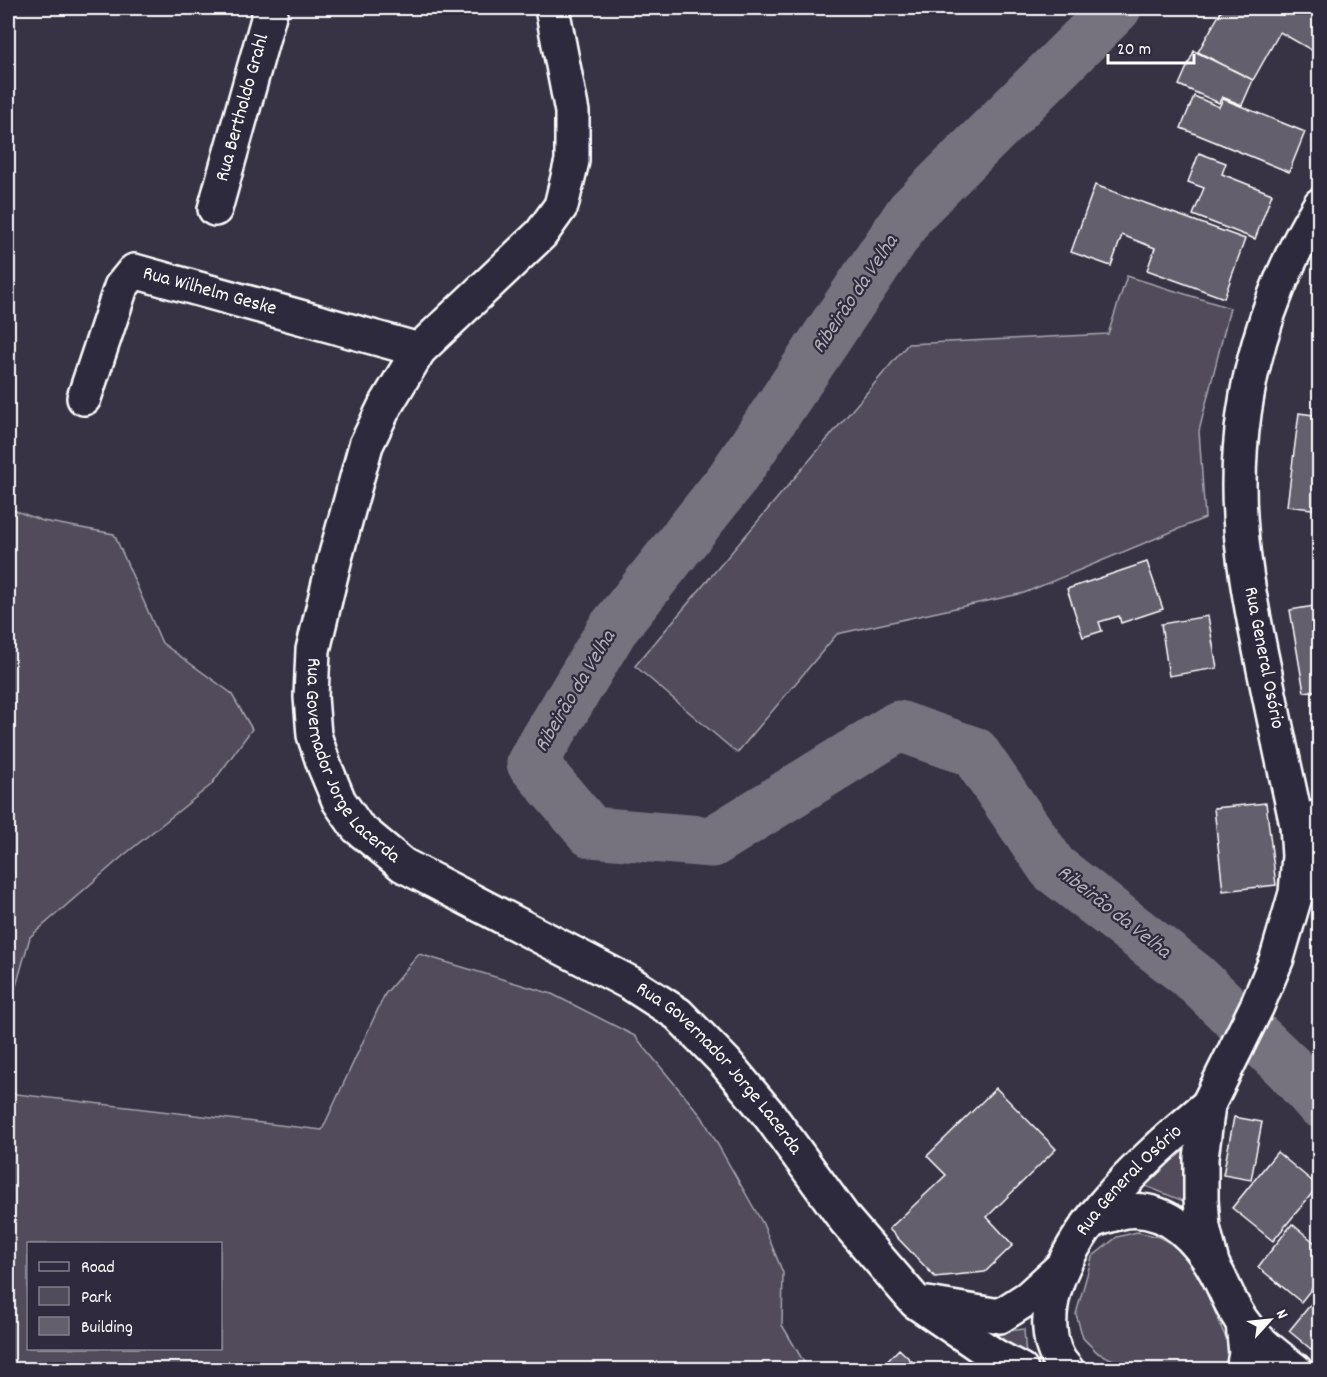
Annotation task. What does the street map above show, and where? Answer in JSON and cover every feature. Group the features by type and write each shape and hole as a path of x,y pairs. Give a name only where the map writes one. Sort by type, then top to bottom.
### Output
{"main road":[{"name":"Rua Bertholdo Grahl","path":"215,209 271,8"},
{"name":"Rua Governador Jorge Lacerda","path":"552,8 572,112 572,161 561,206 541,234 419,350 384,408 366,445 313,650 310,697 314,735 339,801 357,827 403,865 630,983 678,1014 725,1062 763,1107 846,1221 916,1302 995,1356 1021,1370"},
{"name":"Rua General Osório","path":"1212,1263 1203,1227 1201,1199 1201,1158 1208,1106 1257,1006 1277,958 1296,893 1299,856 1308,820 1252,615 1244,556 1239,486 1244,407 1263,329 1289,262 1320,205"},
{"name":"Rua Wilhelm Geske","path":"84,398 121,287 134,271 419,350"},
{"name":"Rua General Osório","path":"1063,1266 1091,1221 1142,1162 1208,1106"},
{"path":"1091,1221 1127,1211 1148,1212 1169,1218 1186,1232 1212,1263 1243,1323 1264,1346 1295,1370"},
{"path":"916,1302 1000,1316 1028,1298 1063,1266"},
{"path":"1063,1266 1048,1311 1050,1339 1059,1363 1067,1370"},
{"path":"1243,1323 1246,1353 1243,1370"}],"green space":[{"path":"1127,276 1230,308 1199,431 1205,518 1024,593 837,634 737,753 635,666 908,344 1108,334"},
{"path":"8,508 43,521 114,534 162,643 231,693 252,729 211,785 124,855 30,937 8,1014"},
{"path":"419,954 552,994 635,1036 702,1117 763,1224 783,1273 782,1325 808,1369 8,1369 8,1093 322,1130 385,994"},
{"path":"1196,1131 1188,1203 1143,1185"},
{"path":"1137,1232 1159,1237 1181,1249 1197,1269 1230,1348 1228,1369 1133,1369 1098,1353 1083,1338 1076,1314 1092,1257 1117,1237"},
{"path":"1024,1329 1026,1357 989,1333"}],"building":[{"path":"1223,8 1320,8 1320,55 1280,32 1253,80 1198,52"},
{"path":"1194,51 1253,80 1242,105 1222,97 1219,103 1179,85"},
{"path":"1194,96 1219,107 1223,99 1305,132 1289,172 1181,128"},
{"path":"1199,153 1226,163 1222,174 1272,194 1255,239 1193,215 1204,188 1188,182"},
{"path":"1095,185 1245,239 1224,298 1147,270 1155,248 1122,235 1111,266 1071,252"},
{"path":"1299,413 1320,416 1320,510 1287,506"},
{"path":"1147,562 1163,609 1121,623 1119,616 1099,622 1102,631 1083,637 1067,589"},
{"path":"1320,605 1320,690 1304,692 1290,610"},
{"path":"1208,616 1217,668 1169,676 1161,624"},
{"path":"1266,803 1276,885 1223,891 1214,808"},
{"path":"996,1088 1056,1149 987,1217 1013,1245 985,1272 935,1277 889,1229 946,1175 927,1156"},
{"path":"1234,1117 1262,1122 1251,1180 1223,1175"},
{"path":"1277,1152 1318,1186 1273,1241 1232,1208"},
{"path":"1292,1224 1320,1247 1320,1278 1301,1302 1258,1267"},
{"path":"1320,1293 1320,1352 1318,1355 1289,1331"},
{"path":"899,1349 921,1370 879,1370"}],"waterway":[{"name":"Ribeirão da Velha","path":"1116,8 911,212 731,480 612,630 532,763 591,832 712,842 899,726 974,752 1053,868 1194,977 1289,1068 1320,1103"}]}
